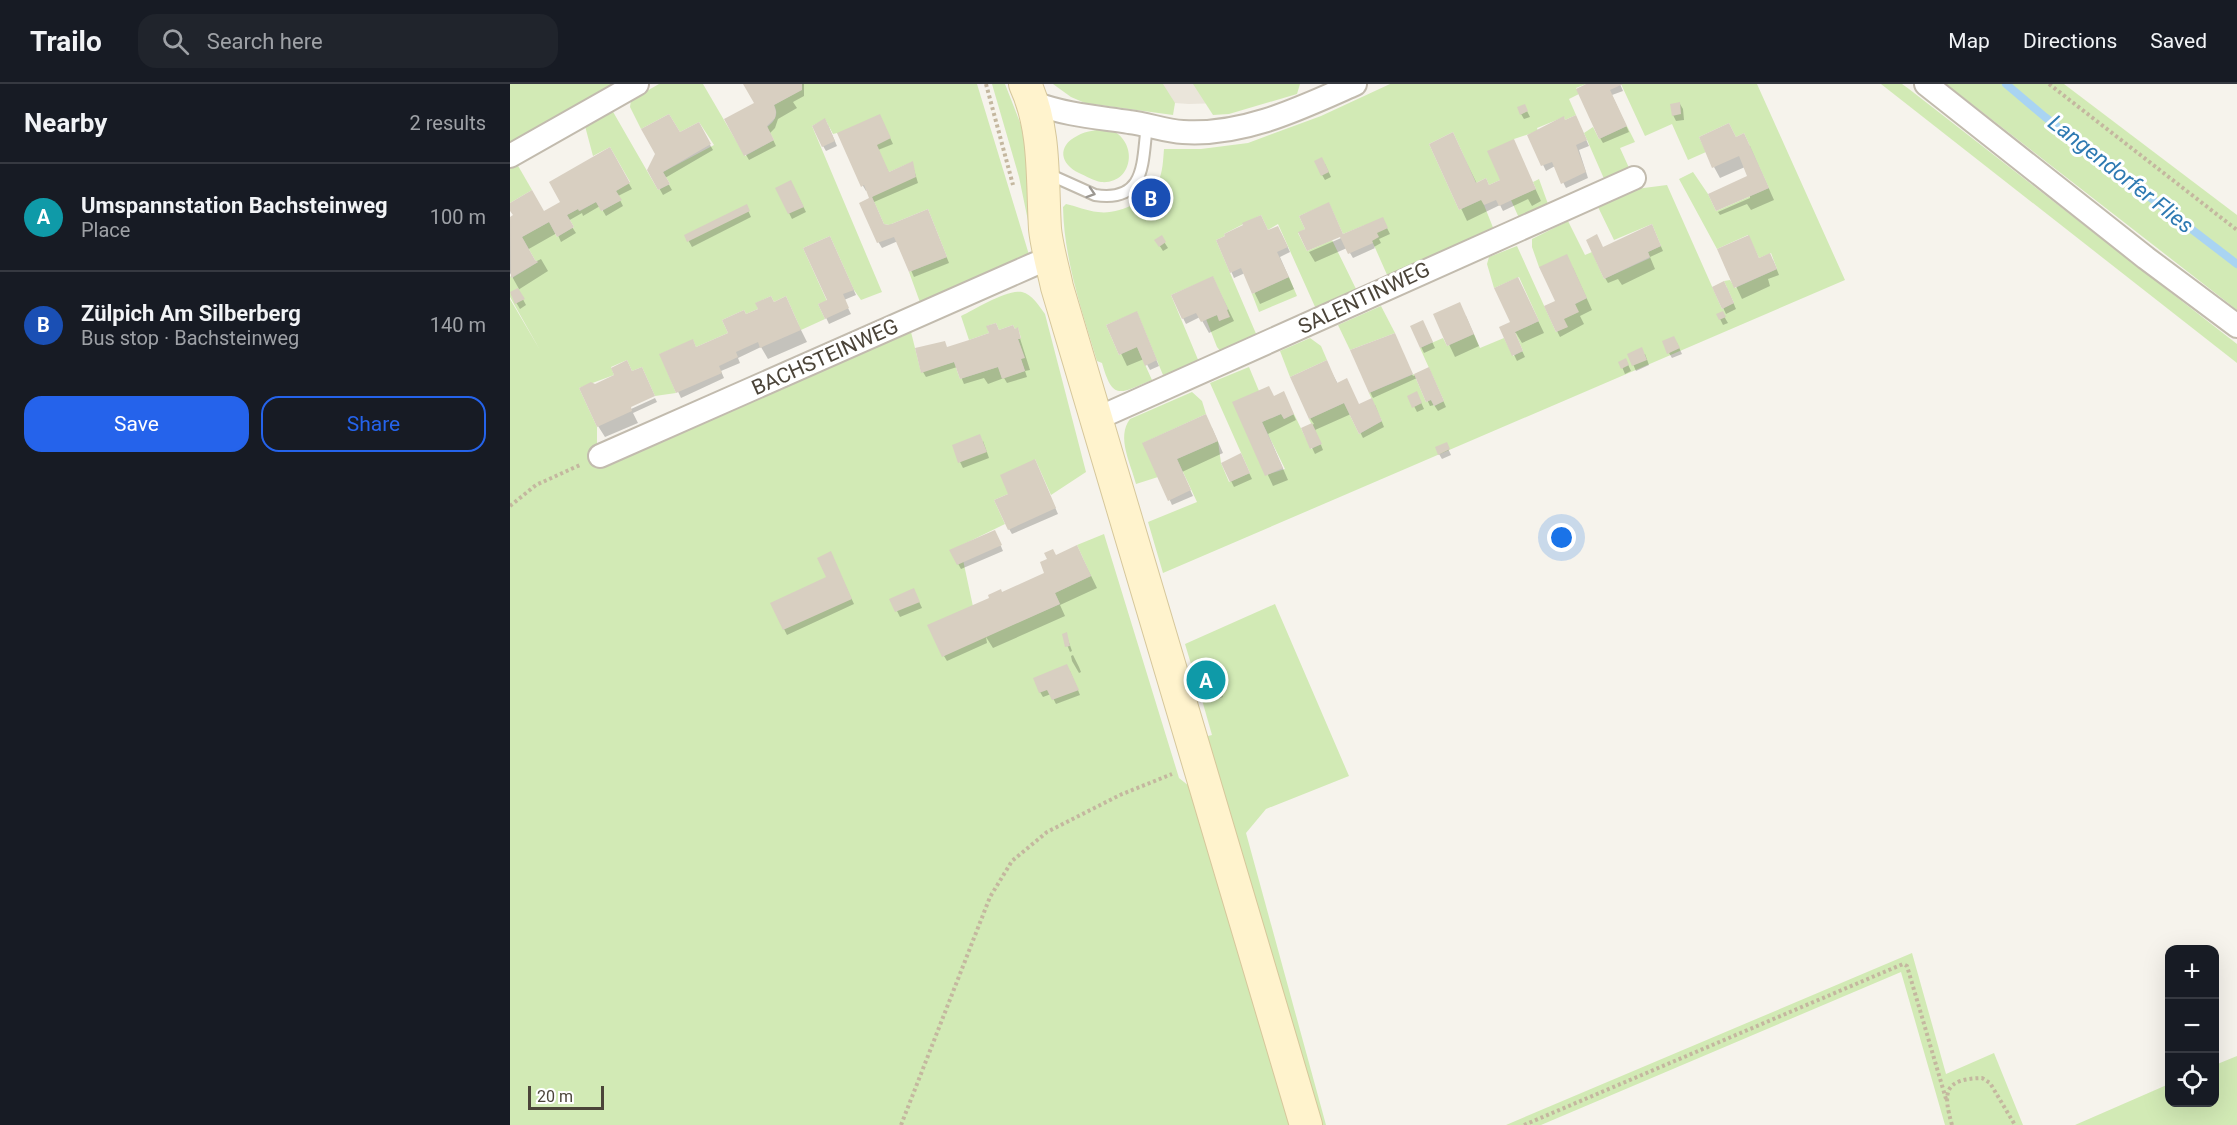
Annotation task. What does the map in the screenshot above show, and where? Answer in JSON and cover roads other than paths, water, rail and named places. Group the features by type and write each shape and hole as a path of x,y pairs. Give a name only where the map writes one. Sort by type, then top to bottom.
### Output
{"street":[{"path":"510,156 637,84"},
{"path":"1030,94 1066,114 1183,132 1213,132 1284,115 1321,91 1355,84"},
{"path":"1926,84 2146,258 2237,326"},
{"path":"1030,94 1043,171 1045,231 1064,314 1306,1125"},
{"name":"SALENTINWEG","path":"1096,419 1634,178"},
{"name":"BACHSTEINWEG","path":"600,456 1050,259"}],"lane":[{"path":"1043,171 1095,195 1104,197 1125,193 1138,180 1143,168 1147,125"}],"waterway":[{"name":"Langendorfer Flies","path":"2006,84 2045,117 2237,264"}],"place":[{"name":"Zülpich Am Silberberg","path":"1151,198"},
{"name":"Umspannstation Bachsteinweg","path":"1206,680"}]}
